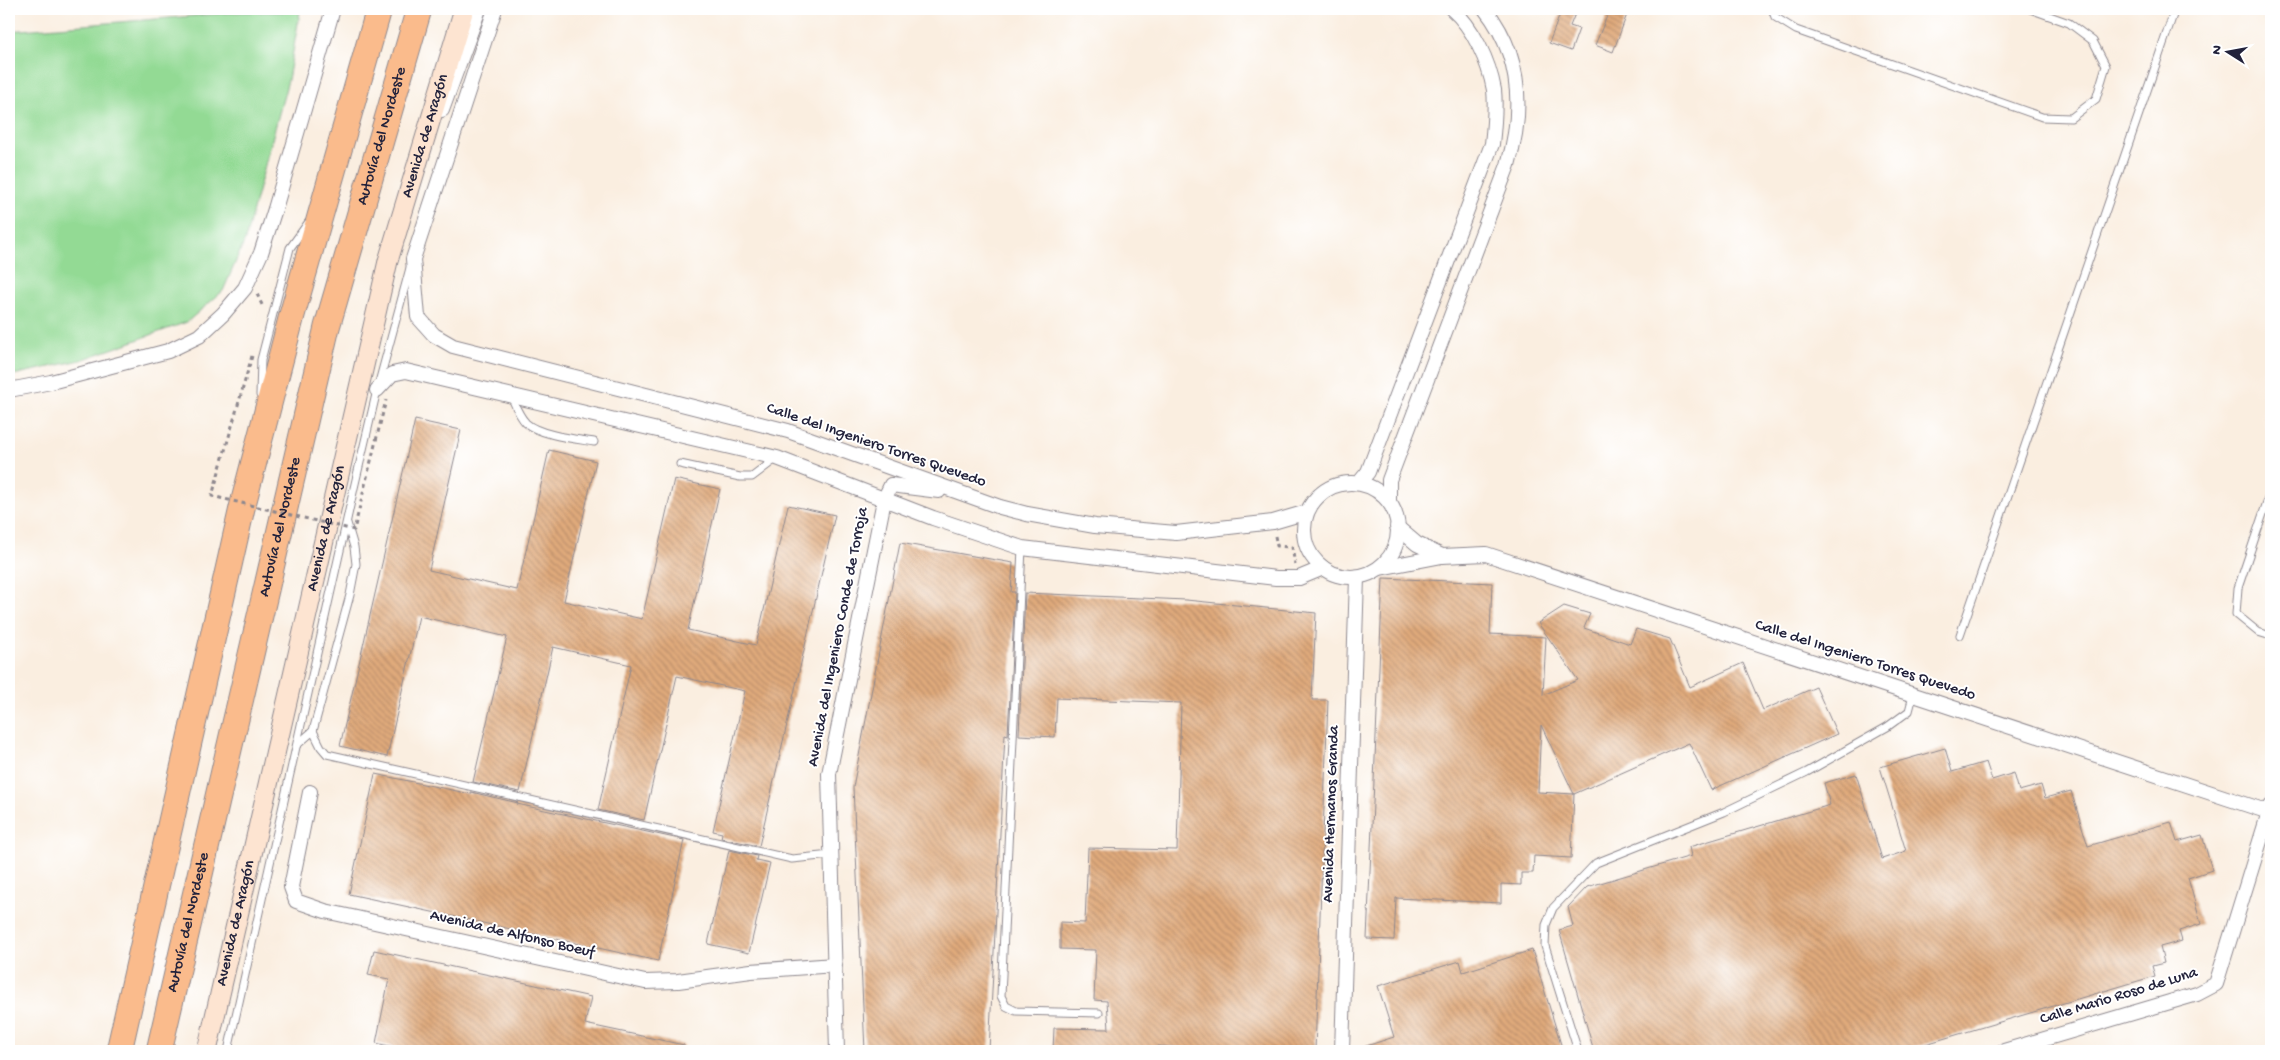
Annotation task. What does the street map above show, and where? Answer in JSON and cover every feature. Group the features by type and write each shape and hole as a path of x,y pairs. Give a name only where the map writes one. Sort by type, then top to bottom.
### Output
{"highway":[{"path":"119,1051 258,445 323,202 379,9"},
{"name":"Autovía del Nordeste","path":"159,1051 327,327 419,9"}],"street":[{"path":"9,390 51,382 168,351 199,336 240,295 260,254 332,9"},
{"name":"Avenida de Aragón","path":"207,1051 388,261 464,9"},
{"path":"388,261 478,9"},
{"path":"413,259 495,9"},
{"path":"1359,483 1368,472 1492,144 1496,116 1494,89 1474,38 1460,16 1452,9"},
{"path":"1389,502 1389,480 1514,146 1518,120 1518,96 1511,52 1485,9"},
{"name":"Calle del Ingeniero Torres Quevedo","path":"413,259 418,316 434,335 453,346 788,431 964,494 1028,514 1095,526 1176,533 1273,522 1307,512"},
{"path":"382,395 392,374 406,371 776,458 933,518 1022,548 1276,578 1299,578 1323,568"},
{"path":"1346,483 1359,483 1371,487 1389,502 1397,518 1398,536 1392,554 1380,568 1369,574 1357,577 1333,574 1314,560 1307,549 1304,531 1307,512 1323,492 1334,486 1346,483"},
{"path":"884,500 891,485 964,494"},
{"name":"Avenida del Ingeniero Conde de Torroja","path":"837,1051 830,774 884,500"},
{"name":"Calle del Ingeniero Torres Quevedo","path":"1397,527 1417,544 1442,556"},
{"name":"Calle del Ingeniero Torres Quevedo","path":"1380,568 1442,556 1486,554 1913,696 2270,809"},
{"name":"Avenida Hermanos Granda","path":"1342,1051 1357,577"},
{"name":"Avenida de Alfonso Boeuf","path":"310,792 291,887 296,901 325,911 644,982 678,981 751,971 835,965"},
{"name":"Calle Mario Roso de Luna","path":"2004,1051 2197,994 2216,984 2270,809"}],"lane":[{"path":"1772,9 1775,17 1796,30 2042,117 2071,118 2096,99 2106,66 2093,41 2069,23 2030,9"},
{"path":"1960,635 2175,9"},
{"path":"228,1051 346,522 382,395 413,259"},
{"path":"510,396 527,424 541,431 594,442"},
{"path":"680,464 740,477 752,477 776,458"},
{"path":"2271,490 2238,588 2236,614 2258,632 2271,636"},
{"path":"298,744 314,731 356,564 346,522"},
{"path":"1022,548 1001,996 1006,1006 1016,1011 1099,1013"},
{"path":"1578,1051 1545,946 1546,925 1553,908 1596,862 1724,812 1807,772 1887,727 1909,711 1913,696"},
{"path":"314,731 321,747 327,754 792,859 831,855"}],"path":[{"path":"252,356 212,496 354,530 382,395"},
{"path":"1275,536 1277,546 1292,547 1296,565"}],"green space":[{"path":"242,12 300,12 288,80 245,240 223,291 187,322 81,360 9,376 9,31"}],"building":[{"path":"1562,9 1577,9 1570,26 1579,29 1571,51 1549,43"},
{"path":"1610,9 1629,9 1613,52 1595,45"},
{"path":"415,420 461,430 429,570 517,590 549,450 596,461 564,601 642,619 674,479 720,489 688,630 756,645 788,505 835,515 759,846 721,838 722,833 713,831 745,691 677,676 644,820 598,810 631,665 553,647 520,792 473,782 507,637 419,616 387,757 340,746"},
{"path":"900,543 1013,563 1011,592 1015,592 1008,735 1005,734 989,1051 865,1051 853,787"},
{"path":"1383,578 1492,583 1490,634 1546,637 1543,695 1578,680 1538,623 1564,606 1590,614 1584,628 1630,644 1636,629 1670,639 1690,687 1743,663 1763,710 1816,687 1837,734 1711,790 1689,743 1574,794 1571,858 1534,856 1533,873 1521,873 1521,885 1501,884 1501,903 1396,898 1394,940 1367,939","holes":["1541,725 1574,794 1538,792"]},
{"path":"1025,593 1186,600 1316,613 1312,700 1328,700 1315,1051 1223,1051 1158,1046 1158,1051 1053,1051 1054,1028 1109,1029 1107,1001 1094,1000 1096,950 1060,949 1060,922 1085,923 1088,848 1177,850 1181,703 1057,698 1055,737 1019,735"},
{"path":"1945,748 1952,772 1986,762 1992,780 2014,773 2019,791 2041,785 2045,798 2071,791 2088,846 2171,822 2177,842 2202,835 2212,870 2188,878 2201,924 2179,931 2182,941 2160,947 2164,963 2152,966 2155,976 1902,1051 1594,1051 1559,930 1573,926 1568,907 1587,887 1691,856 1689,847 1830,805 1824,783 1856,774 1882,859 1906,851 1880,767"},
{"path":"375,774 471,794 471,792 517,804 684,840 658,961 349,894"},
{"path":"729,850 757,856 756,860 770,863 749,953 708,944"},
{"path":"374,950 591,997 585,1024 684,1045 683,1051 411,1051 376,1043 389,979 368,975"},
{"path":"1532,950 1563,1051 1360,1051 1360,1048 1394,1037 1378,986 1460,961 1463,972"}]}
